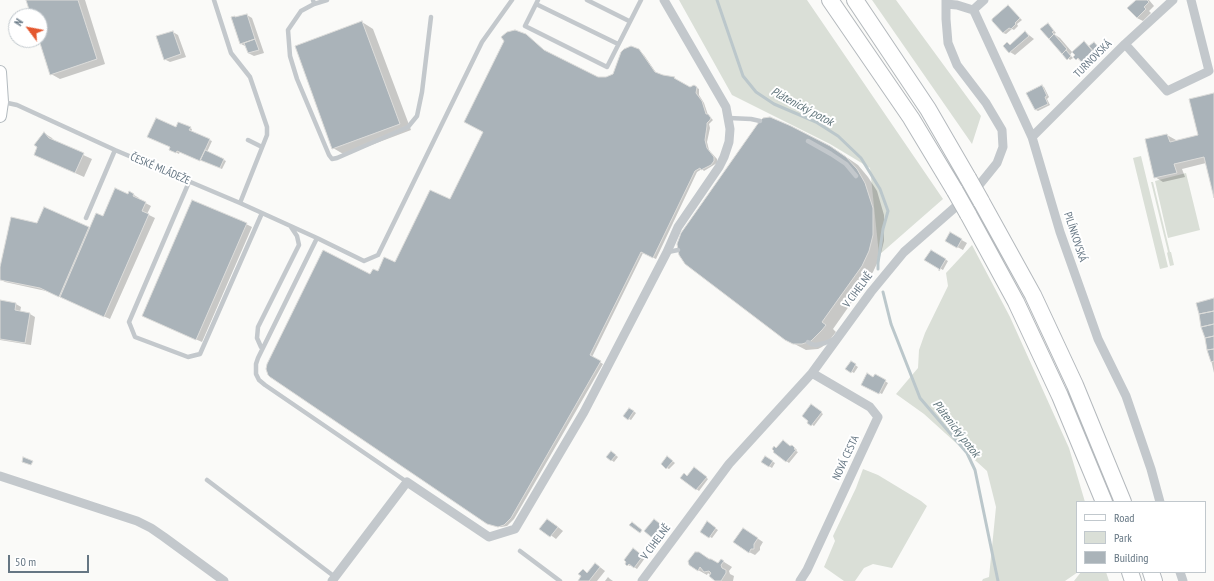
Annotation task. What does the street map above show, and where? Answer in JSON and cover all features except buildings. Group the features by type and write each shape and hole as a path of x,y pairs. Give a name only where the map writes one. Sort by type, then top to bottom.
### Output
{"highway":[{"path":"830,0 911,118 968,214 1016,302 1060,396 1104,501"},
{"path":"855,0 928,109 1033,294 1075,385 1123,501"}],"street":[{"path":"334,579 407,482 490,537 515,529 584,412 667,252 678,227 719,167 729,142 729,118 726,107 664,0"},
{"path":"946,2 973,10 984,0"},
{"name":"TURNOVSKÁ","path":"1032,137 1125,44 1173,0"},
{"path":"1125,44 1167,91 1209,71 1191,0"},
{"name":"V CIHELNĚ","path":"642,581 729,464 812,373 871,292 904,252 976,189 993,170 1001,156 1003,147 1002,130 986,103 957,65 948,43 946,2"},
{"name":"PILÍNKOVSKÁ","path":"973,10 1032,137 1065,246 1098,339 1126,396 1151,469 1160,501"},
{"path":"0,72 2,102 0,116"},
{"name":"NOVÁ CESTA","path":"800,581 807,570 878,417 870,407 812,373"},
{"path":"0,476 151,528 224,581"}],"lane":[{"path":"214,0 232,53 250,77 267,127 267,134 240,203"},
{"path":"326,0 313,2 301,11 288,30 290,56 329,156 332,159 408,128 417,116 422,92 431,17"},
{"name":"ČESKÉ MLÁDEŽE","path":"2,102 23,108 115,150 240,203 364,261 378,254 482,42 512,0"},
{"path":"587,0 629,21"},
{"path":"618,44 537,2 525,26 607,67 641,0"},
{"path":"729,118 760,121"},
{"path":"248,140 262,147"},
{"path":"808,141 841,161 856,176"},
{"path":"86,218 115,150"},
{"path":"189,182 129,322 135,336 188,357 200,354 262,213"},
{"path":"261,347 257,338 258,327 299,245 295,232 290,226"},
{"path":"317,238 258,358 256,364 256,374 259,380 265,385 407,482"},
{"path":"667,252 678,250"},
{"path":"808,342 816,345 825,343 831,341 840,334"},
{"path":"207,480 334,579"},
{"path":"520,551 560,581"}],"green space":[{"path":"679,0 807,0 943,199 879,255 870,168 830,144 732,95"},
{"path":"872,0 896,0 981,116 972,144"},
{"path":"1141,156 1168,267 1160,269 1133,158"},
{"path":"1186,173 1200,230 1168,238 1155,181"},
{"path":"1151,182 1153,182 1174,265 1170,266"},
{"path":"972,245 1010,317 1069,448 1085,501 1076,501 1077,573 1065,581 982,581 983,579 989,577 996,507 987,471 924,414 896,394 918,368 919,350 925,333 948,286 946,273"},
{"path":"863,469 878,475 927,506 892,568 873,564 864,568 855,581 844,581 824,567 835,541 833,536 856,488"},
{"path":"1080,573 1106,573 1109,581 1074,581"}],"waterway":[{"name":"Plátenický potok","path":"717,0 743,76 756,92 774,104 816,122 838,136 861,158 880,189 888,211 883,229 878,269"},
{"name":"Plátenický potok","path":"883,292 891,324 920,398 967,453 975,470 998,581"}]}
